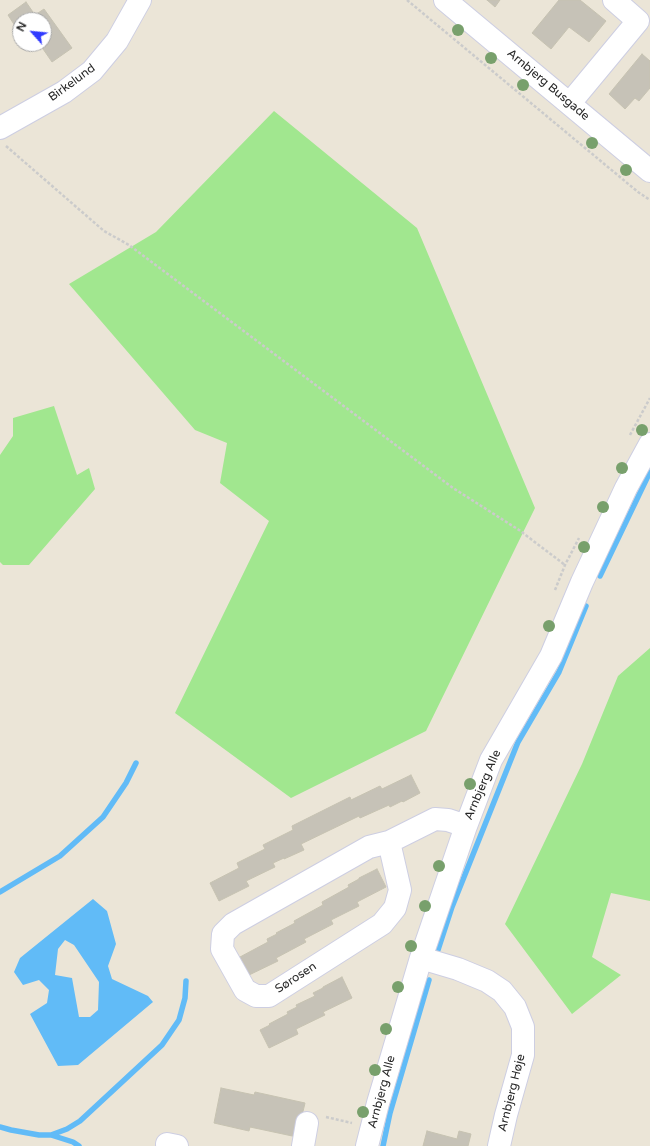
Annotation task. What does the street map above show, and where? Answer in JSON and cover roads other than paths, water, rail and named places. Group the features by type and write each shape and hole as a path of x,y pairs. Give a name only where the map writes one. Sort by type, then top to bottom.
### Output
{"street":[{"name":"Birkelund","path":"2,136 92,71 117,41 140,0"},
{"name":"Arnbjerg Busgade","path":"445,0 650,171"},
{"path":"570,103 644,25 614,0"},
{"name":"Arnbjerg Alle","path":"368,1146 382,1089 421,958 466,826 491,760 551,656 582,582 626,488 650,444"},
{"name":"Sørosen","path":"389,842 400,890 395,908 382,924 269,996 256,996 245,990 222,949 223,934 233,924 369,847 389,842 435,819 448,820 466,826"},
{"name":"Arnbjerg Høje","path":"421,958 458,969 488,981 502,991 515,1007 523,1027 523,1055 499,1146"},
{"path":"303,1146 307,1123"}],"water":[{"path":"93,899 107,911 116,944 108,966 112,979 148,996 153,1002 78,1065 58,1066 30,1014 47,1003 49,990 39,980 23,985 14,972 20,958","holes":["65,940 74,945 99,982 98,1010 90,1017 79,1017 72,978 55,975 58,949"]}],"waterway":[{"path":"600,576 650,472"},
{"path":"438,950 452,907 518,742 559,672 586,606"},
{"path":"0,892 60,856 103,817 126,783 136,763"},
{"path":"383,1146 390,1113 429,980"},
{"path":"0,1127 39,1135 51,1135 67,1129 80,1121 162,1045 179,1020 185,998 186,981"},
{"path":"51,1135 73,1142 79,1146"}]}
